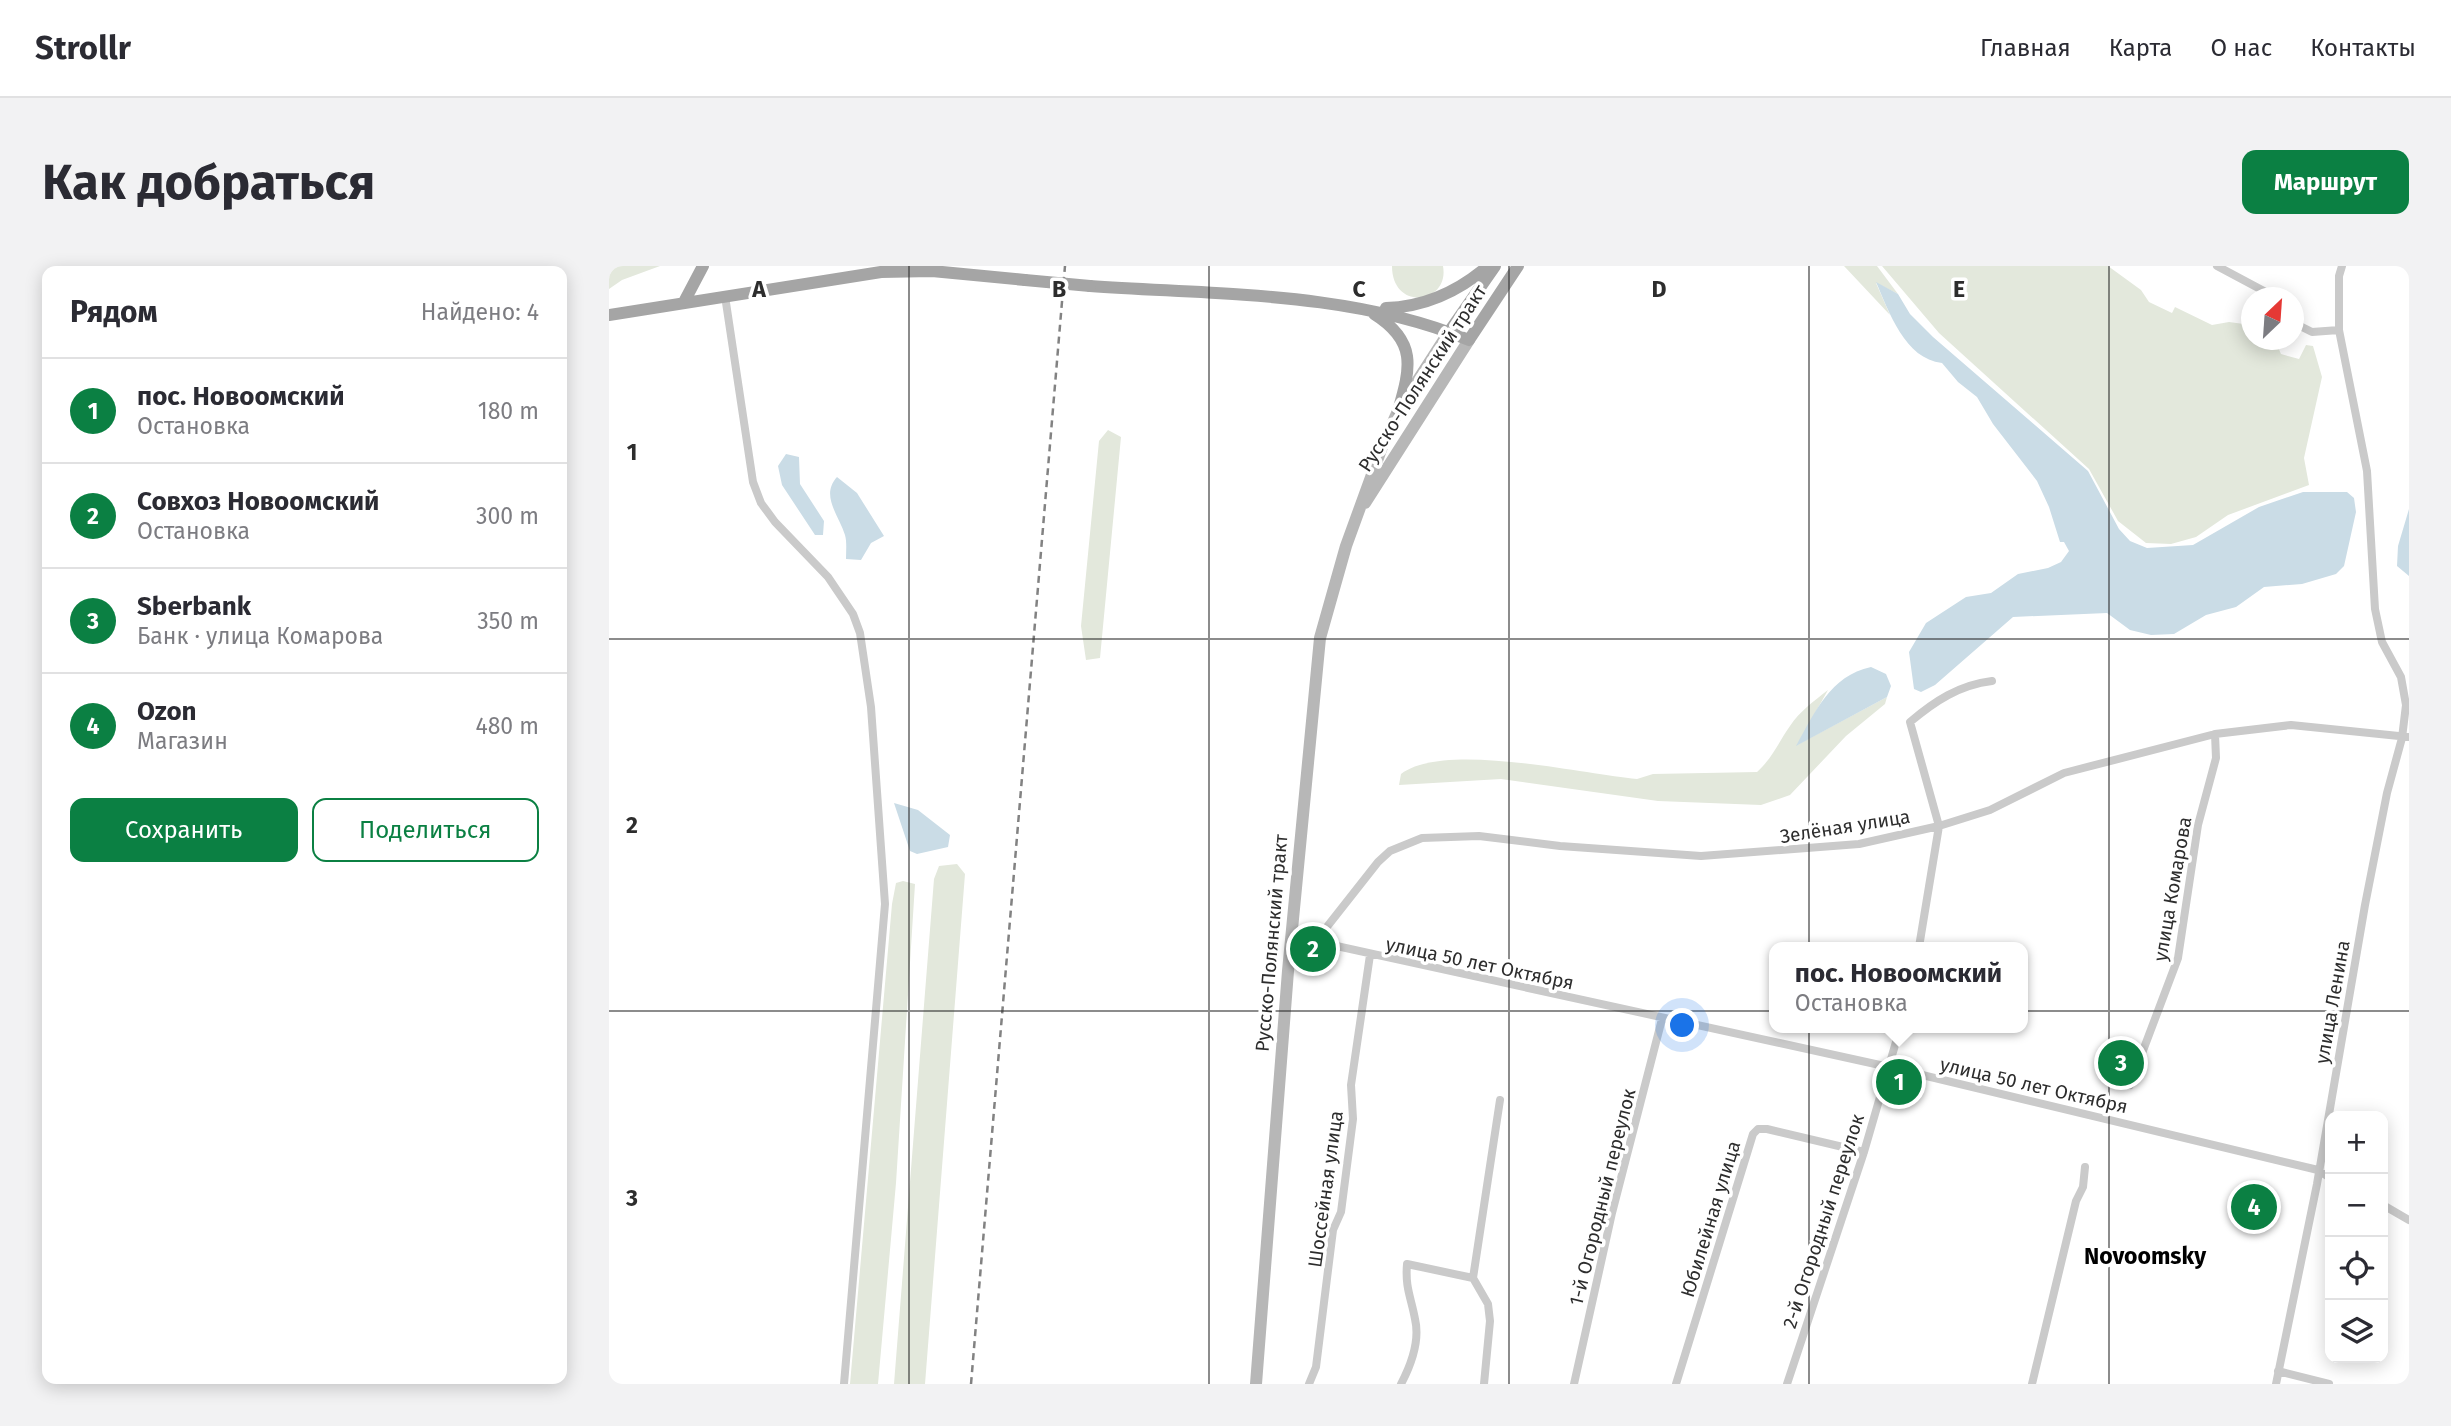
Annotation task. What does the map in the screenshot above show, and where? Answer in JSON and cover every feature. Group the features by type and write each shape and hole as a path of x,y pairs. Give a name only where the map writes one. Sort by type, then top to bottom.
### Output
{"main road":[{"path":"684,302 703,266"},
{"path":"609,315 905,270 1364,308 1399,307 1428,301 1461,287 1488,266"},
{"name":"Русско-Полянский тракт","path":"1256,1384 1291,936 1320,638 1333,585 1367,482 1398,411 1495,266"},
{"name":"Русско-Полянский тракт","path":"1359,512 1518,266"},
{"path":"1364,308 1469,340"},
{"path":"1364,308 1389,324 1406,349 1407,378 1398,411"}],"street":[{"path":"2217,266 2256,287"},
{"name":"улица Ленина","path":"2276,1384 2387,793 2406,738 2405,692 2379,630 2368,471 2339,330 2339,276 2342,266"},
{"path":"725,296 753,482 761,503 775,522 828,578 853,614 860,633 871,707 885,904 844,1384"},
{"path":"2304,328 2312,332 2339,330"},
{"path":"1920,942 1939,826 1910,722 1935,701 1971,684 1992,681"},
{"name":"Зелёная улица","path":"1315,942 1384,856 1405,843 1422,838 1479,836 1649,854 1733,856 1859,844 1939,826 1990,810 2064,774 2215,734 2291,725 2406,738"},
{"name":"улица Комарова","path":"2130,1086 2178,958 2198,825 2216,758 2215,734"},
{"name":"улица 50 лет Октября","path":"1291,936 1889,1067 2318,1171 2325,1175"},
{"name":"Шоссейная улица","path":"1309,1384 1316,1367 1333,1230 1341,1212 1353,1119 1350,1085 1370,955"},
{"name":"1-й Огородный переулок","path":"1574,1384 1612,1213 1663,1018"},
{"name":"2-й Огородный переулок","path":"1787,1384 1864,1152 1899,1033"},
{"path":"1484,1384 1490,1321 1488,1304 1473,1278 1500,1100"},
{"name":"Юбилейная улица","path":"1676,1384 1752,1134 1758,1129 1767,1129 1864,1152"},
{"path":"2032,1384 2076,1201 2083,1187 2085,1167"},
{"path":"2388,1208 2409,1220"},
{"path":"1401,1384 1415,1348 1416,1321 1405,1286 1407,1264 1473,1278"},
{"path":"2278,1371 2329,1384"}],"shaded area":[{"path":"609,266 660,266 622,280 609,289"},
{"path":"1392,266 1443,266 1443,279 1430,295 1420,298 1410,296 1401,291 1394,281"},
{"path":"1844,266 1877,266 1898,294 1876,283 1890,315"},
{"path":"1882,266 2108,266 2141,290 2149,302 2172,313 2175,307 2212,325 2229,322 2241,324 2241,350 2279,350 2281,354 2299,359 2306,345 2313,346 2322,377 2304,458 2309,485 2228,515 2196,537 2171,544 2146,543 2118,521 2089,469 1939,333"},
{"path":"1108,430 1121,437 1100,658 1086,660 1081,626 1099,441"},
{"path":"1828,690 1797,745 1887,697 1885,704 1846,736 1790,795 1761,805 1658,801 1501,779 1399,785 1401,774 1421,765 1448,760 1514,762 1637,779 1653,774 1757,772 1798,716"},
{"path":"957,864 965,874 925,1384 894,1384 934,879 939,866"},
{"path":"903,881 915,884 896,1183 878,1384 850,1384 892,904 896,883"}],"water":[{"path":"1876,282 1898,294 1910,314 1933,337 2088,471 2119,529 2130,541 2147,548 2193,545 2259,507 2303,492 2347,492 2354,498 2356,512 2344,566 2336,574 2302,584 2264,587 2236,607 2206,615 2174,634 2151,635 2130,630 2107,613 2013,617 1935,685 1921,692 1914,689 1909,652 1926,623 1966,597 1991,593 2018,574 2048,568 2061,562 2069,551 2064,542 2060,542 2037,481 1993,424 1977,397 1958,382 1942,363 1929,360 1908,344 1893,320"},
{"path":"786,454 799,457 800,484 824,521 823,535 815,535 782,485 778,466"},
{"path":"837,477 857,493 884,536 871,543 861,560 846,559 845,535 830,498 832,484"},
{"path":"2409,509 2409,576 2397,566 2398,546"},
{"path":"1871,667 1886,674 1891,686 1887,697 1796,746 1817,708 1834,687 1845,678"},
{"path":"894,803 918,810 950,835 948,847 917,854 910,851"}],"railway":[{"path":"971,1384 1065,266"}],"place":[{"name":"Совхоз Новоомский","path":"1313,949"},
{"name":"Sberbank","path":"2121,1063"},
{"name":"пос. Новоомский","path":"1899,1082"},
{"name":"Ozon","path":"2254,1207"}],"district":[{"name":"Novoomsky","path":"2145,1256"}]}
